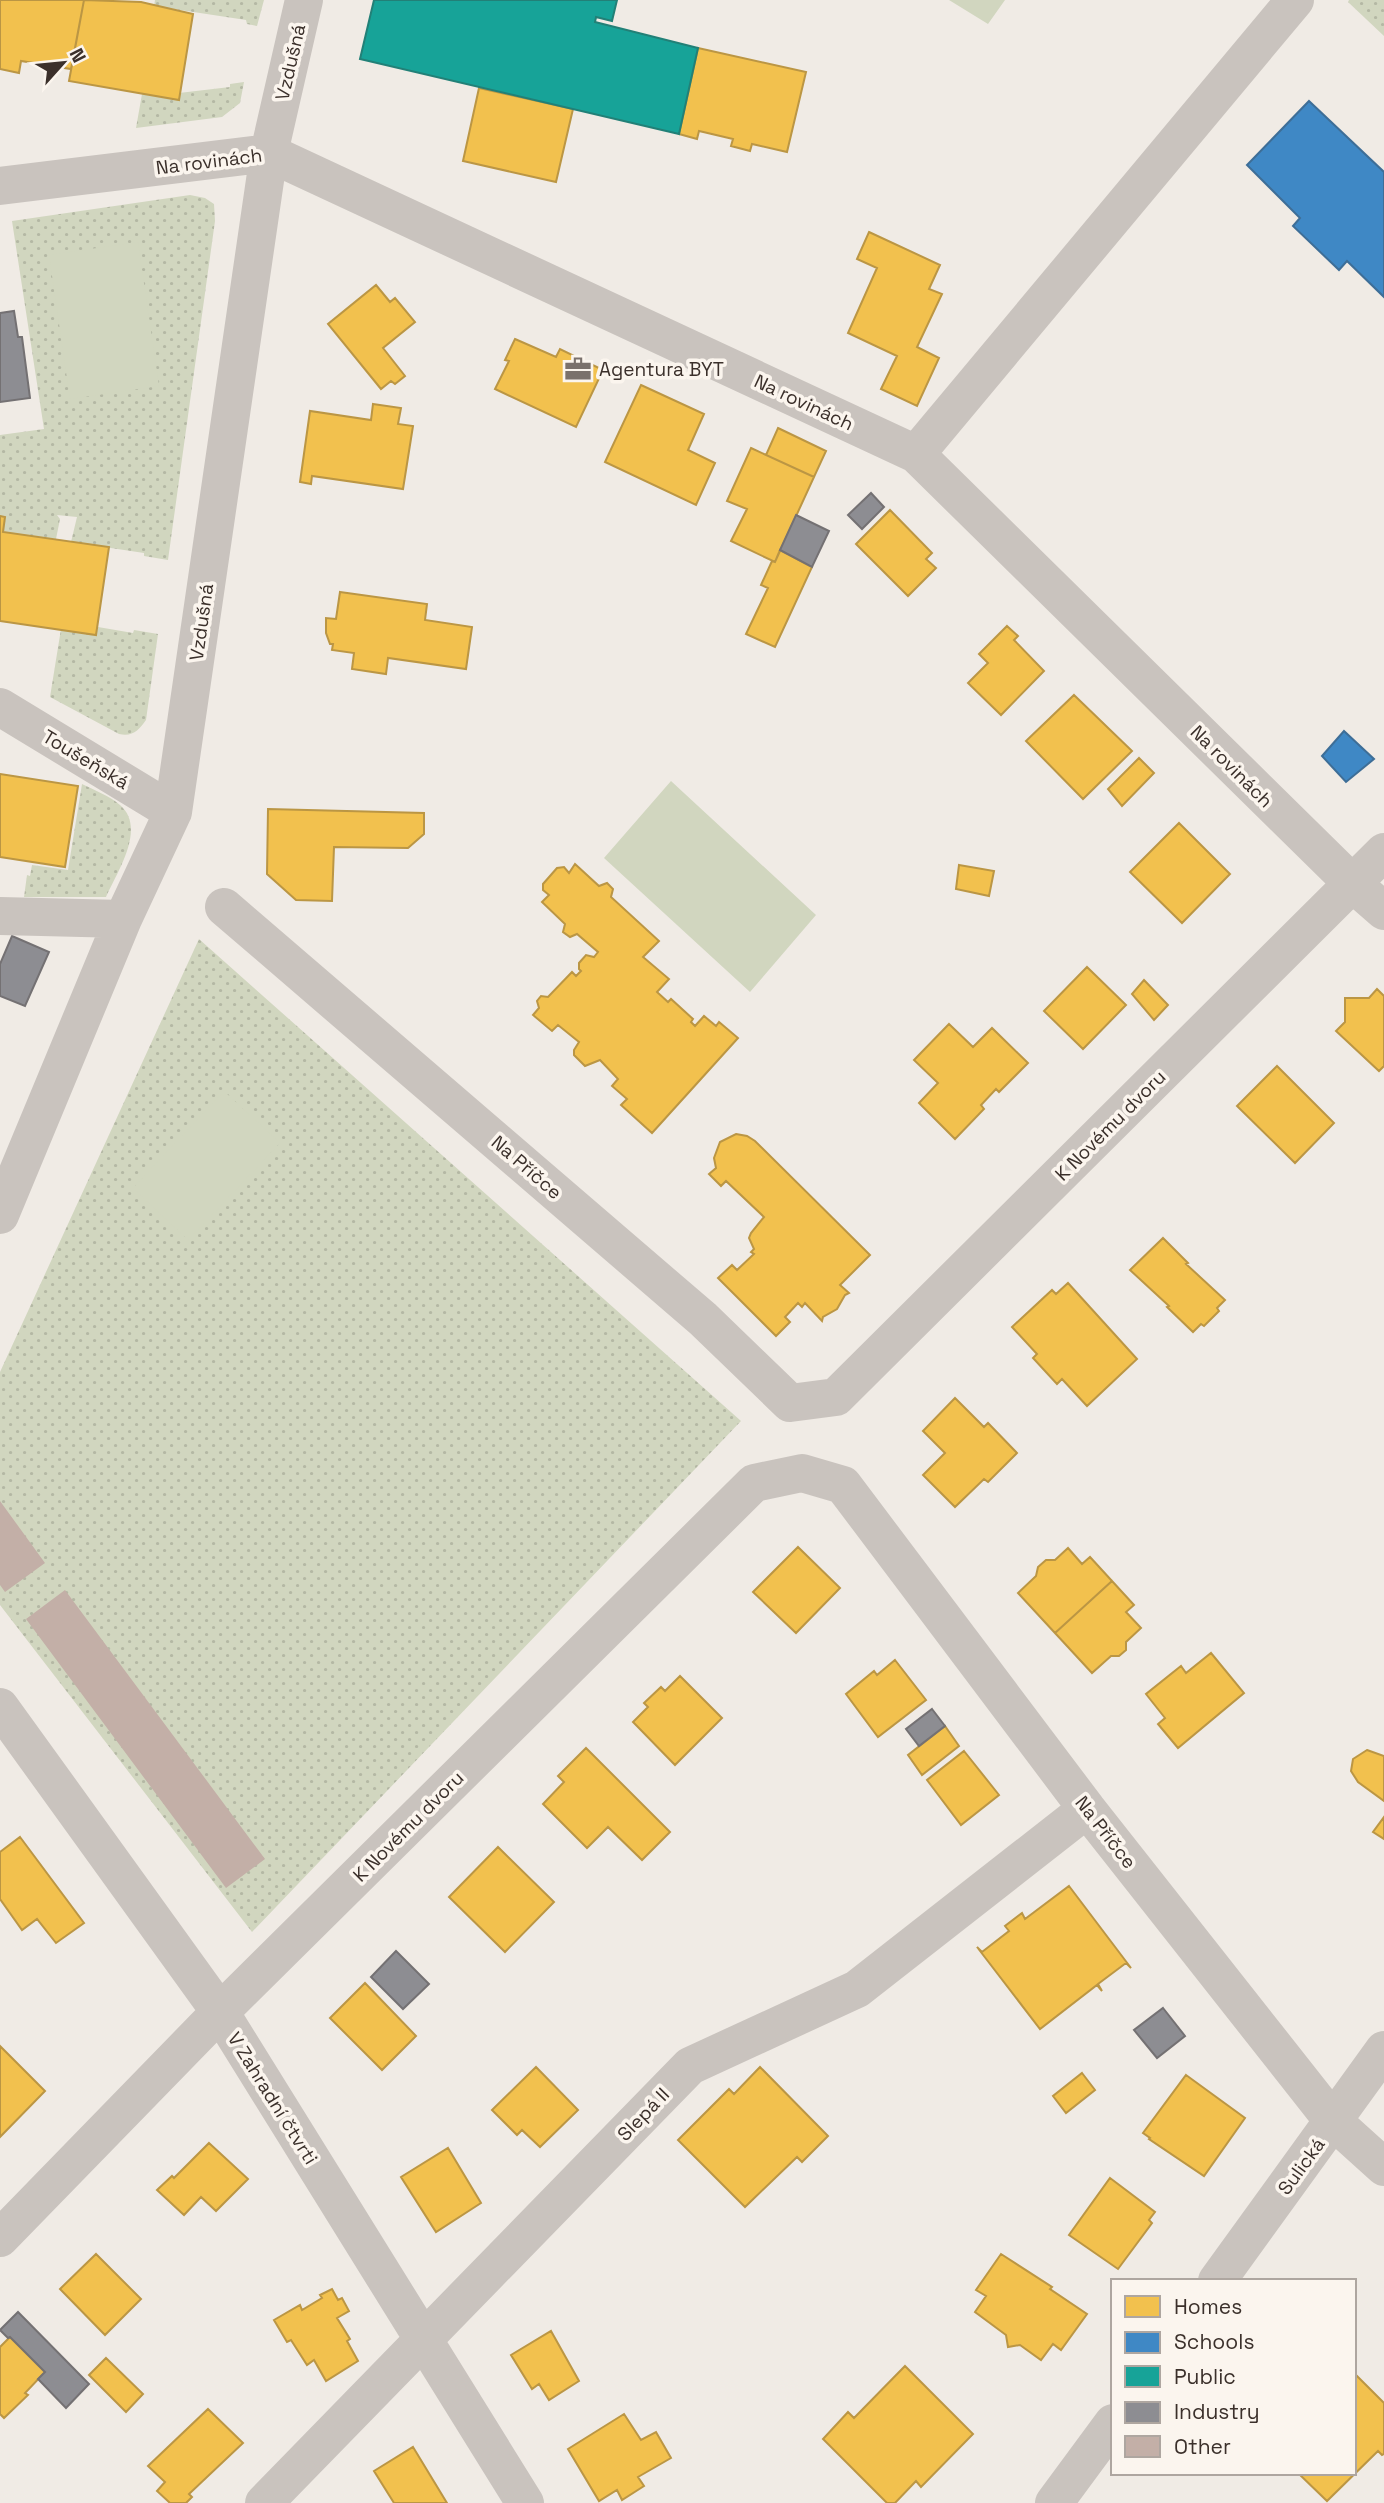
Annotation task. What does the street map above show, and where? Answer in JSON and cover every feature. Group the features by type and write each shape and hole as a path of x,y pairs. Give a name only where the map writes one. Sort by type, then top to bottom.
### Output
{"street":[{"name":"Vzdušná","path":"0,1215 123,919 173,812 269,153 304,0"},
{"path":"916,454 1295,0"},
{"name":"Na rovinách","path":"0,186 269,153 916,454 1353,884 1384,911"},
{"name":"Toušeňská","path":"0,707 173,812"},
{"name":"K Novému dvoru","path":"836,1397 1384,852"},
{"name":"Na Příčce","path":"224,907 703,1319 790,1404 836,1397"},
{"path":"0,916 123,919"},
{"name":"K Novému dvoru","path":"0,2238 220,2012 754,1483 802,1473 843,1485"},
{"name":"Na Příčce","path":"843,1485 1087,1809 1334,2121 1384,2167"},
{"name":"V Zahradní čtvrti","path":"0,1707 220,2012 525,2503"},
{"name":"Slepá II","path":"264,2503 690,2066 857,1989 1087,1809"},
{"name":"Sulická","path":"1218,2279 1384,2050"},
{"path":"1054,2503 1111,2426"}],"green space":[{"path":"155,0 264,0 257,26 247,24 246,20 154,6"},
{"path":"949,0 1005,0 988,24"},
{"path":"1384,0 1384,36 1348,2"},
{"path":"244,82 240,103 222,117 136,128 142,94 177,100 179,93 230,87 230,84"},
{"path":"190,195 205,198 214,204 215,221 168,560 144,556 144,553 71,542 77,517 57,515 60,519 56,539 3,532 0,516 0,435 44,429 12,221"},
{"path":"138,242 159,386 70,399 49,255"},
{"path":"98,627 158,634 146,720 132,734 119,734 50,697 61,629 96,635"},
{"path":"671,781 816,915 750,992 604,858"},
{"path":"82,784 120,805 128,815 131,826 127,850 106,897 24,897 27,875 30,876 32,865 68,870"},
{"path":"199,939 741,1421 252,1932 0,1605 0,1372"},
{"path":"224,1091 280,1143 188,1240 133,1188"}],"building: Homes":[{"path":"0,0 84,0 71,69 21,61 19,73 0,69"},
{"path":"84,0 141,2 193,14 179,100 69,81"},
{"path":"698,48 806,72 787,152 752,144 750,151 731,146 733,139 699,131 697,139 679,134"},
{"path":"479,88 573,109 556,182 463,161"},
{"path":"869,232 940,265 929,289 942,294 917,347 939,358 917,406 881,389 897,356 848,333 877,268 857,259"},
{"path":"376,285 390,302 395,298 415,322 383,348 405,376 395,384 391,381 381,389 328,324"},
{"path":"515,339 556,357 560,349 603,370 576,427 495,389 509,361 505,360"},
{"path":"641,385 704,414 688,450 715,463 696,505 605,462"},
{"path":"373,404 401,408 398,424 413,426 403,489 312,476 311,484 300,482 310,411 371,420"},
{"path":"778,428 826,451 814,477 766,455"},
{"path":"751,448 814,477 775,562 731,541 747,509 727,501"},
{"path":"890,510 932,553 926,559 936,568 908,596 856,544"},
{"path":"0,516 5,517 3,532 109,547 96,635 0,621"},
{"path":"780,550 812,567 775,647 746,634 768,588 761,585"},
{"path":"340,592 427,604 425,620 472,627 466,669 388,658 386,674 352,669 354,653 332,650 333,644 330,644 326,633 326,618 336,619"},
{"path":"1007,626 1018,636 1014,640 1044,671 1001,715 968,683 988,663 979,654"},
{"path":"1074,695 1132,751 1083,799 1026,741"},
{"path":"1139,758 1154,773 1122,806 1108,789"},
{"path":"0,774 78,786 65,867 0,857"},
{"path":"268,809 424,813 424,834 408,848 334,847 332,901 296,900 267,874"},
{"path":"1179,823 1230,874 1182,923 1130,872"},
{"path":"575,864 599,886 607,883 613,889 611,897 659,941 643,957 669,979 657,992 668,1002 671,999 693,1019 691,1022 695,1026 704,1016 716,1026 719,1022 738,1038 652,1133 621,1105 627,1099 612,1086 618,1079 600,1060 585,1066 574,1055 579,1042 558,1025 552,1031 533,1015 539,1008 537,1001 541,996 548,997 572,972 576,976 581,971 579,963 586,955 594,957 598,952 577,934 570,937 563,932 565,924 542,902 549,895 543,890 543,884 557,868 564,867 569,873"},
{"path":"959,865 994,871 989,896 956,889"},
{"path":"1087,967 1126,1005 1083,1049 1044,1011"},
{"path":"1144,980 1168,1005 1154,1020 1132,994"},
{"path":"1377,989 1384,996 1384,1066 1379,1071 1336,1031 1345,1022 1345,998 1369,998"},
{"path":"949,1024 973,1047 992,1028 1028,1063 999,1092 996,1089 981,1105 984,1109 955,1139 919,1103 938,1083 914,1060"},
{"path":"1277,1066 1334,1123 1295,1163 1237,1106"},
{"path":"736,1134 755,1141 870,1255 840,1285 849,1293 837,1309 823,1317 822,1321 805,1303 802,1307 798,1303 785,1317 790,1322 776,1336 718,1278 732,1265 737,1270 754,1254 751,1252 754,1249 749,1238 764,1217 726,1181 721,1186 709,1174 716,1168 714,1158 720,1142"},
{"path":"1163,1238 1188,1263 1186,1264 1225,1300 1217,1308 1219,1311 1204,1326 1201,1324 1193,1332 1130,1270"},
{"path":"1068,1283 1137,1359 1087,1406 1062,1379 1057,1384 1033,1358 1037,1354 1012,1327 1052,1290 1056,1294"},
{"path":"955,1398 984,1427 988,1423 1017,1453 988,1482 984,1479 955,1507 923,1475 945,1453 923,1431"},
{"path":"798,1547 840,1588 796,1633 753,1592"},
{"path":"1068,1548 1082,1564 1090,1557 1112,1581 1055,1633 1018,1593 1036,1576 1038,1567 1046,1560 1055,1560"},
{"path":"1112,1581 1134,1605 1126,1612 1141,1628 1126,1642 1126,1650 1119,1656 1111,1656 1092,1673 1055,1633"},
{"path":"1211,1653 1244,1693 1178,1748 1158,1724 1165,1718 1146,1694 1181,1666 1186,1673"},
{"path":"895,1660 926,1700 878,1737 846,1694 874,1671 877,1675"},
{"path":"680,1676 722,1718 675,1765 633,1722 648,1707 644,1703 661,1687 665,1691"},
{"path":"945,1726 959,1746 922,1775 908,1755"},
{"path":"586,1748 670,1832 642,1860 608,1827 587,1848 543,1804 564,1782 558,1776"},
{"path":"1367,1750 1384,1756 1384,1801 1358,1782 1351,1771 1353,1759"},
{"path":"964,1751 999,1795 961,1825 927,1780"},
{"path":"1384,1817 1384,1839 1373,1832"},
{"path":"20,1837 84,1923 56,1943 37,1919 22,1930 0,1899 0,1852"},
{"path":"498,1847 554,1902 505,1952 449,1897"},
{"path":"1069,1886 1131,1968 1126,1963 1098,1984 1102,1991 1097,1985 1040,2029 977,1947 982,1952 1009,1931 1005,1926 1022,1913 1025,1919"},
{"path":"365,1983 416,2036 382,2070 330,2018"},
{"path":"0,2046 45,2091 0,2137"},
{"path":"536,2067 578,2110 540,2147 522,2130 517,2135 492,2110"},
{"path":"760,2067 828,2136 802,2162 797,2157 745,2207 678,2140 729,2089 734,2094"},
{"path":"1082,2073 1095,2090 1066,2113 1053,2096"},
{"path":"1186,2075 1245,2118 1204,2176 1143,2133"},
{"path":"209,2143 248,2179 216,2211 201,2197 184,2215 157,2190 172,2176 174,2178"},
{"path":"448,2148 481,2203 436,2232 401,2177"},
{"path":"1110,2178 1155,2212 1149,2220 1152,2223 1118,2269 1069,2235"},
{"path":"96,2254 141,2299 105,2335 60,2289"},
{"path":"1001,2254 1052,2287 1050,2289 1087,2314 1061,2350 1053,2344 1041,2360 1020,2345 1008,2347 1006,2335 975,2312 986,2296 976,2290"},
{"path":"332,2289 338,2300 342,2298 349,2311 337,2318 350,2339 347,2341 358,2361 326,2381 314,2360 307,2365 291,2340 287,2342 274,2320 300,2305 302,2310"},
{"path":"551,2331 579,2381 549,2400 539,2384 532,2389 511,2355"},
{"path":"10,2337 45,2372 25,2393 28,2395 4,2418 0,2414 0,2347"},
{"path":"106,2358 143,2394 126,2412 89,2375"},
{"path":"905,2366 973,2434 921,2487 916,2481 895,2503 887,2503 823,2439 848,2412 854,2418"},
{"path":"1356,2375 1384,2403 1384,2454 1378,2451 1356,2473"},
{"path":"208,2409 243,2443 189,2494 192,2497 186,2503 170,2503 157,2491 165,2482 148,2466"},
{"path":"624,2414 641,2440 656,2432 671,2458 638,2477 644,2486 622,2500 617,2490 599,2501 568,2449"},
{"path":"413,2447 447,2503 394,2503 374,2471"},
{"path":"1300,2475 1354,2475 1327,2501"}],"building: Schools":[{"path":"1309,101 1384,172 1384,297 1347,261 1339,270 1293,226 1300,218 1247,165"},
{"path":"1344,731 1374,759 1346,782 1322,756"}],"building: Public":[{"path":"374,0 617,0 612,21 596,17 595,22 698,48 679,134 360,59"}],"building: Industry":[{"path":"14,311 18,337 22,337 30,398 0,402 0,313"},
{"path":"871,493 884,507 862,529 848,515"},
{"path":"796,515 829,531 812,567 780,550"},
{"path":"12,936 49,952 25,1006 0,996 0,964"},
{"path":"932,1709 945,1726 919,1746 906,1729"},
{"path":"396,1951 429,1984 403,2009 371,1977"},
{"path":"1163,2008 1185,2036 1157,2058 1134,2030"},
{"path":"18,2312 89,2384 66,2408 38,2379 45,2372 0,2330"}],"building: Other":[{"path":"0,1501 45,1563 5,1592 0,1585"},
{"path":"65,1590 265,1859 226,1888 26,1619"}],"place":[{"name":"Agentura BYT","path":"578,369"}]}
